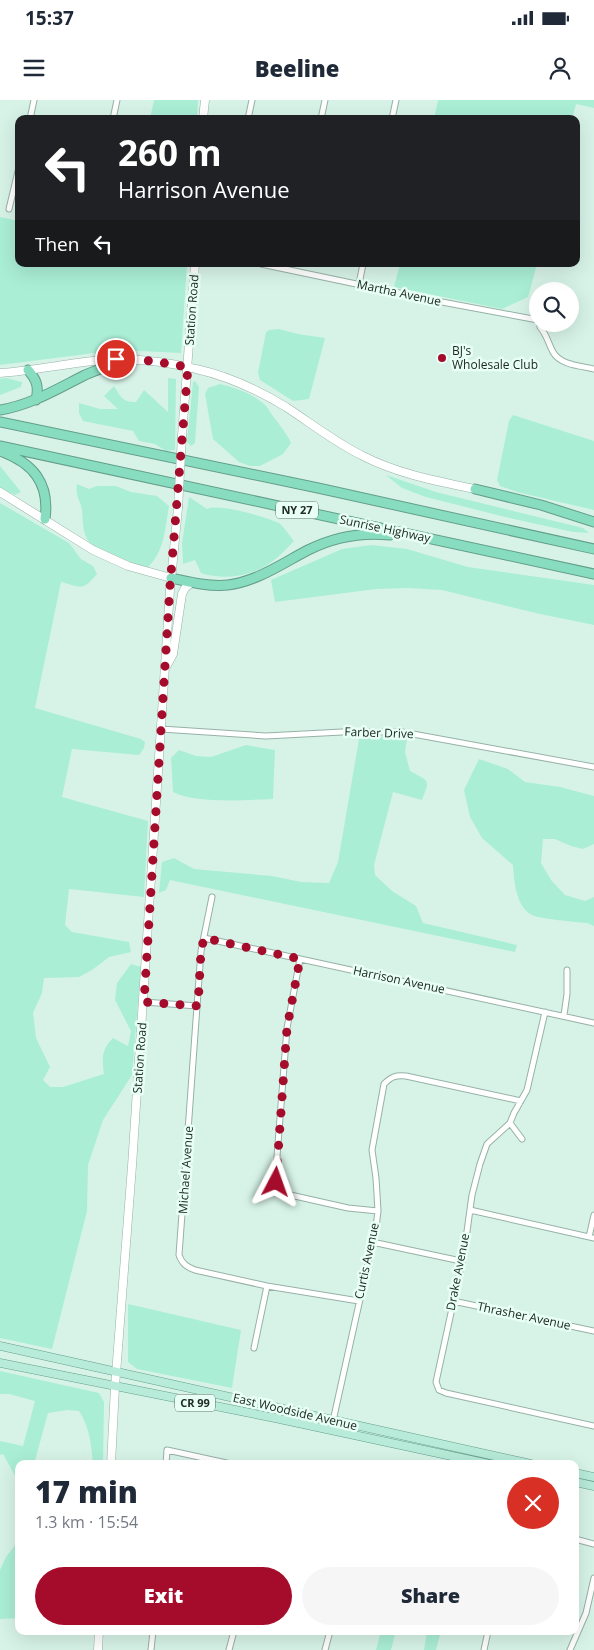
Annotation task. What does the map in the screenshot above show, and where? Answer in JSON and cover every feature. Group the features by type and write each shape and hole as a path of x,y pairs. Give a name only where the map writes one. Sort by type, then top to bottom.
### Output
{"highway":[{"path":"0,410 36,400 90,373 128,359"},
{"path":"28,370 38,384 36,400"},
{"name":"Sunrise Highway","path":"0,422 308,486 594,549"},
{"name":"Sunrise Highway","path":"0,446 594,574"},
{"path":"0,451 21,461 37,477 45,494 45,519"},
{"path":"475,489 541,505 594,522"},
{"path":"171,578 228,585 246,581 318,546 352,535 379,534 418,541 444,542"}],"main road":[{"path":"204,115 205,100"},
{"name":"Station Road","path":"111,1460 194,267"},
{"path":"0,373 102,360 128,359 188,367 217,375 252,389 284,406 363,456 414,475 475,489"},
{"path":"0,492 103,555 143,571 171,578"},
{"path":"166,666 172,654 182,594 185,588 192,582"},
{"name":"East Woodside Avenue","path":"0,1346 513,1460"},
{"name":"East Woodside Avenue","path":"0,1363 470,1460"},
{"path":"579,1474 594,1477"},
{"path":"579,1483 594,1486"},
{"path":"98,1650 99,1635"}],"street":[{"path":"31,115 34,100"},
{"path":"114,115 117,100"},
{"path":"249,115 252,100"},
{"path":"322,115 325,100"},
{"path":"393,115 396,100"},
{"path":"9,209 15,184"},
{"name":"Martha Avenue","path":"289,267 359,284 529,318"},
{"path":"359,284 362,267"},
{"path":"544,332 555,355 562,362 594,369"},
{"name":"Farber Drive","path":"161,729 266,736 342,732 402,732 594,767"},
{"name":"Michael Avenue","path":"212,897 201,951 179,1255 181,1262 187,1267 266,1286 358,1301"},
{"name":"Harrison Avenue","path":"204,938 594,1023"},
{"path":"300,959 287,1028 276,1182 280,1190 286,1194 348,1208 378,1211"},
{"path":"564,1016 567,994 567,970"},
{"path":"144,1002 198,1006"},
{"name":"Drake Avenue","path":"545,1012 527,1090 510,1123 487,1144 472,1195 461,1261 436,1373 436,1382 439,1390 453,1396 594,1426"},
{"name":"Curtis Avenue","path":"331,1430 378,1211 372,1150 384,1084 396,1075 413,1077 521,1102"},
{"path":"510,1123 522,1139"},
{"path":"470,1210 592,1238 594,1215"},
{"path":"372,1242 461,1261"},
{"path":"254,1348 266,1286"},
{"name":"Thrasher Avenue","path":"453,1300 594,1330"},
{"path":"166,1460 167,1450 213,1460"},
{"path":"579,1540 594,1544"},
{"path":"579,1629 586,1613 594,1578"},
{"path":"151,1650 153,1635"},
{"path":"229,1650 233,1635"},
{"path":"325,1650 329,1635"},
{"path":"484,1650 487,1635"},
{"path":"570,1650 576,1635"}],"green space":[{"path":"154,100 198,100 197,115 151,115"},
{"path":"438,100 594,100 594,108 576,104 573,115 435,115"},
{"path":"0,217 15,220 15,267 187,267 181,353 118,350 0,365"},
{"path":"399,267 536,267 532,282 529,282 528,297 502,309 394,287"},
{"path":"279,329 325,338 309,399 293,401 260,380 258,373 266,332"},
{"path":"6,378 22,382 21,387 0,395 0,379"},
{"path":"168,378 176,379 175,450 166,451 155,444 139,441 133,431 83,421 79,413 79,403 100,409 118,409 104,396 114,386 122,398 131,402 136,402 144,390 168,412"},
{"path":"195,381 199,387 195,443 191,446 187,442 193,382"},
{"path":"220,384 245,392 257,398 267,407 291,443 283,454 260,466 250,466 239,462 213,439 205,394 208,388"},
{"path":"513,415 594,441 594,510 517,492 500,486 497,480 509,421"},
{"path":"0,466 21,492 15,495 0,488"},
{"path":"386,475 436,492 583,528 589,533 573,532 505,517 426,497 402,488"},
{"path":"77,484 89,489 97,486 116,486 131,492 157,496 169,506 161,547 153,562 147,568 108,554 90,543 84,532"},
{"path":"189,497 207,509 231,509 273,520 281,525 294,541 273,561 257,570 229,577 201,573 195,560 183,564 182,543"},
{"path":"0,503 69,543 81,559 93,566 97,574 88,584 81,587 61,582 35,708 141,739 145,742 144,748 139,755 72,749 62,797 148,821 144,897 69,889 65,925 72,932 129,942 131,952 109,957 79,977 44,978 42,993 33,1013 36,1038 50,1067 43,1080 50,1087 63,1087 104,1074 103,1059 106,1047 113,1038 128,1046 131,1031 115,1000 117,983 131,964 141,967 132,1075 103,1120 88,1165 87,1211 52,1349 0,1338"},
{"path":"371,545 407,549 468,567 594,585 594,625 442,590 376,589 275,602 271,580 342,549"},
{"path":"386,736 407,738 405,752 410,771 425,779 427,784 422,800 393,792 374,865 375,875 392,891 416,906 423,923 517,945 515,952 170,880 166,890 159,893 162,862 174,858 194,869 272,876 301,882 329,883 338,862 359,739"},
{"path":"246,745 275,750 273,799 208,800 183,796 173,792 171,758 179,750 196,756 211,757"},
{"path":"479,759 508,769 525,782 560,787 594,796 594,844 583,849 555,839 543,839 541,863 551,880 565,895 585,901 594,897 594,926 587,923 532,915 522,906 517,893 513,865 482,838 470,817 464,790"},
{"path":"128,1304 241,1330 232,1388 137,1369 128,1362"},
{"path":"0,1371 99,1393 104,1402 103,1460 93,1460 88,1430 79,1411 68,1410 48,1413 35,1460 15,1460 15,1476 3,1454 0,1455 0,1441 23,1446 35,1401 9,1394 0,1394"},
{"path":"15,1545 15,1618 0,1619 0,1570 6,1557"},
{"path":"380,1635 395,1635 391,1650 376,1650"},
{"path":"426,1635 440,1635 436,1650 424,1650"}],"place":[{"name":"BJ's Wholesale Club","path":"442,358"}],"route":[{"path":"116,359 152,361 188,367 178,508 170,586 144,1002 198,1006 201,951 204,938 300,959 287,1028 276,1182"}]}
